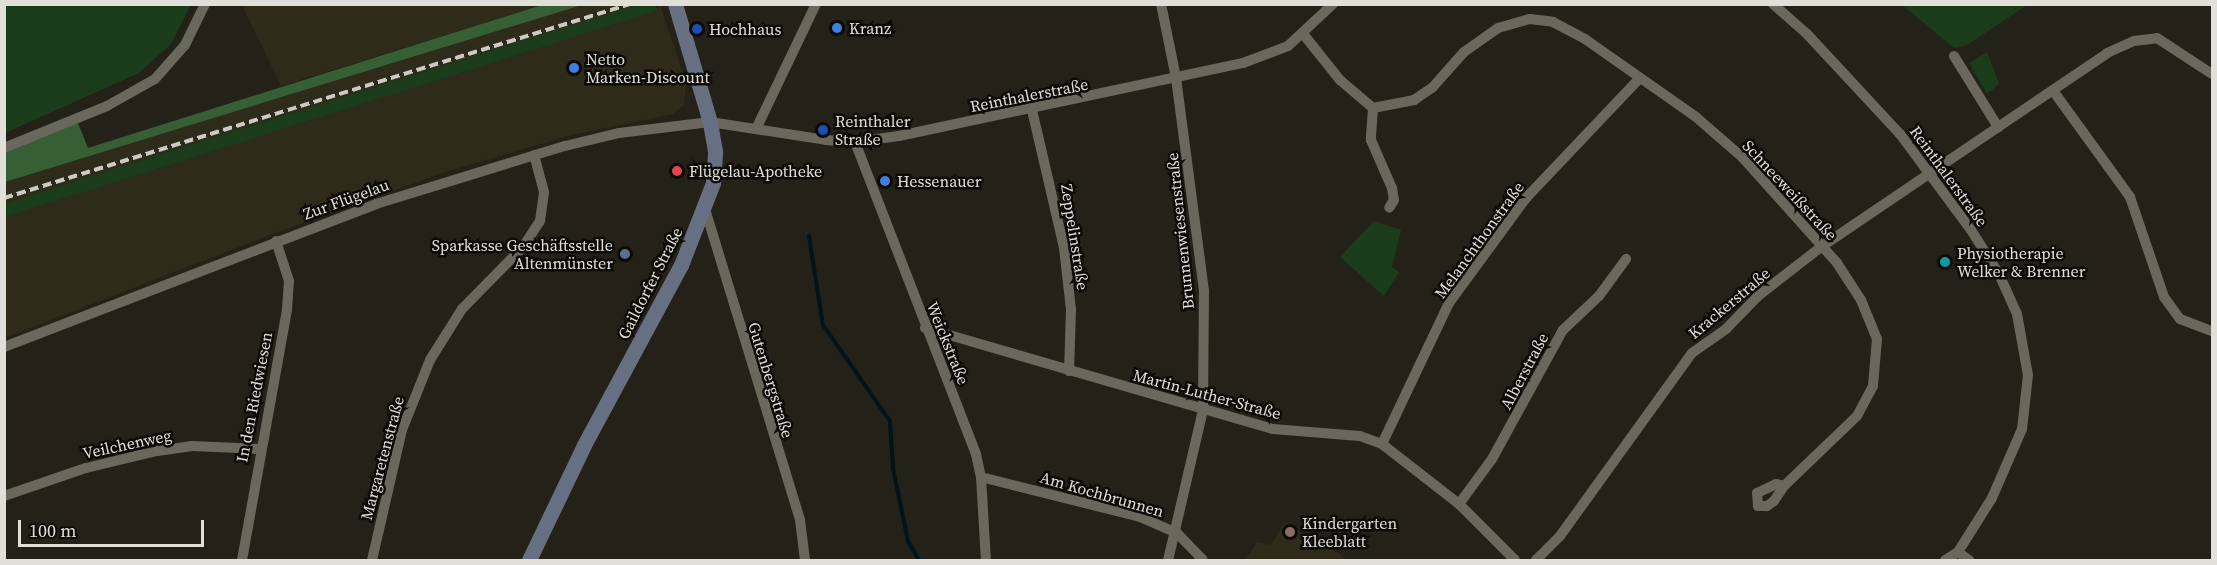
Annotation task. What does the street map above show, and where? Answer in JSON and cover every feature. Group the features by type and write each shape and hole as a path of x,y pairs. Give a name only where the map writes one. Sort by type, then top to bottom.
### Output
{"main road":[{"name":"Gaildorfer Straße","path":"529,561 584,445 681,265 705,209 715,151 710,122 675,4"}],"street":[{"path":"4,148 107,106 155,79 185,45 205,4"},
{"path":"757,127 816,4"},
{"name":"Brunnenwiesenstraße","path":"1161,4 1176,78 1204,291 1203,410 1177,532 1168,561"},
{"name":"Reinthalerstraße","path":"710,122 855,142 1032,110 1266,56 1304,34 1333,4"},
{"name":"Reinthalerstraße","path":"1773,4 1872,102 1930,173 1971,230 2010,295 2028,375 2027,401 2014,453 1958,552 1945,561"},
{"name":"Schneeweißstraße","path":"1373,108 1414,100 1432,88 1479,39 1498,28 1530,20 1553,22 1585,39 1638,80 1696,117 1742,157 1837,263 1870,318 1877,339 1878,364 1873,386 1857,416 1784,486"},
{"path":"1304,34 1340,80 1373,108 1371,140 1392,188 1394,200 1389,208"},
{"name":"Krackerstraße","path":"1536,561 1560,536 1692,353 1821,247 1998,127 2054,92 2108,53 2134,41 2157,38 2212,74"},
{"path":"1954,56 1998,127"},
{"name":"Melanchthonstraße","path":"1382,444 1449,303 1526,198 1638,80"},
{"path":"2054,92 2130,197 2164,297 2180,320 2212,331"},
{"name":"Zeppelinstraße","path":"1032,110 1064,248 1071,309 1069,371"},
{"name":"Zur Flügelau","path":"4,347 276,241 430,186 619,133 710,122"},
{"name":"Weickstraße","path":"855,142 981,477 986,561"},
{"name":"Margaretenstraße","path":"372,561 402,430 430,360 462,309 523,247 540,221 544,192 534,155"},
{"name":"Gutenbergstraße","path":"705,209 800,520 805,561"},
{"name":"In den Riedwiesen","path":"242,561 259,449 289,293 286,269 276,241"},
{"name":"Alberstraße","path":"1459,504 1498,450 1563,330 1599,296 1626,259"},
{"name":"Martin-Luther-Straße","path":"925,328 1273,429 1360,436 1382,444 1459,504 1515,561"},
{"name":"Veilchenweg","path":"4,496 86,468 157,451 191,446 259,449"},
{"name":"Am Kochbrunnen","path":"981,477 1140,517 1177,532 1203,561"},
{"path":"1958,552 1969,561"}],"shaded area":[{"path":"242,5 542,5 281,86"},
{"path":"582,5 640,5 5,203 5,182"},
{"path":"660,5 686,82 684,105 673,114 572,135 451,170 272,234 5,338 5,217 657,11"},
{"name":"Kindergarten Kleeblatt","path":"1285,522 1345,560 1245,560 1257,542 1271,545"}],"green space":[{"path":"5,4 191,5 171,44 139,73 5,133"},
{"path":"640,4 656,5 657,11 5,217 5,203"},
{"path":"542,5 582,5 5,182 5,153 78,123 88,148"},
{"path":"1902,5 2027,5 1967,45 1954,48"},
{"path":"1987,52 1999,84 1987,94 1969,63"},
{"path":"1374,221 1401,230 1392,267 1399,272 1384,296 1340,257"}],"waterway":[{"path":"809,236 823,325 890,421 893,468 908,541 919,560"}],"railway":[{"path":"4,198 630,4"}],"place":[{"name":"Kranz","path":"837,28"},
{"name":"Hochhaus","path":"697,29"},
{"name":"Netto Marken-Discount","path":"574,68"},
{"name":"Reinthaler Straße","path":"823,130"},
{"name":"Flügelau-Apotheke","path":"677,171"},
{"name":"Hessenauer","path":"885,181"},
{"name":"Sparkasse Geschäftsstelle Altenmünster","path":"625,254"},
{"name":"Physiotherapie Welker & Brenner","path":"1945,262"},
{"name":"Kindergarten Kleeblatt","path":"1290,532"}]}
